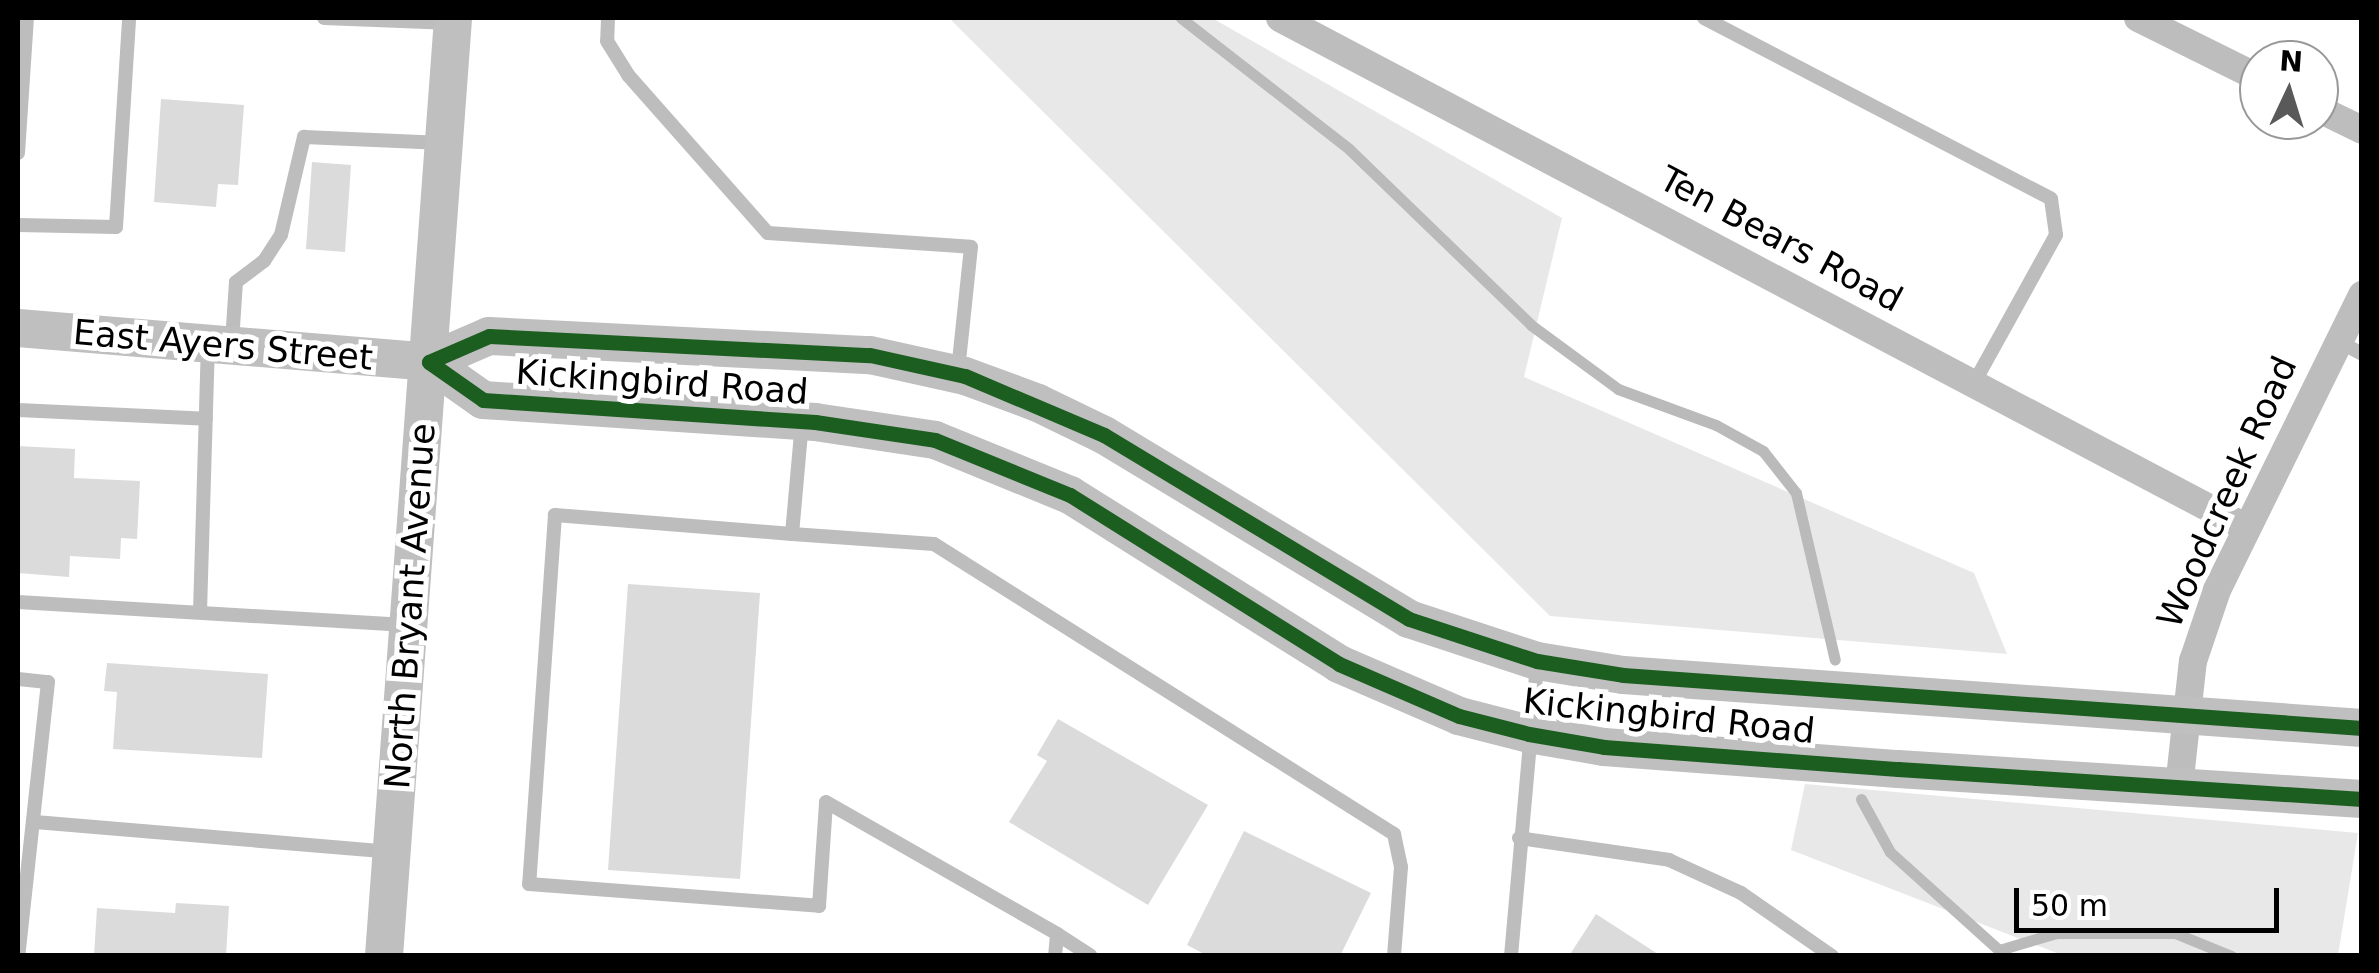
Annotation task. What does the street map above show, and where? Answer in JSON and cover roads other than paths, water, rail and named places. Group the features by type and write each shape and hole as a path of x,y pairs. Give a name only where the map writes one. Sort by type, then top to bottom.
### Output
{"street":[{"name":"Ten Bears Road","path":"1280,18 2248,528"},
{"path":"2138,18 2239,68"},
{"name":"North Bryant Avenue","path":"384,956 453,20"},
{"path":"2339,119 2362,130"},
{"name":"Woodcreek Road","path":"2179,787 2193,661 2248,528 2336,340 2362,296"},
{"name":"East Ayers Street","path":"18,328 428,362"},
{"name":"Kickingbird Road","path":"428,362 489,336 870,355 958,374 1104,435 1409,619 1536,662 1623,674 2362,728"},
{"name":"Kickingbird Road","path":"428,362 483,400 880,429 994,460 1070,495 1339,664 1459,716 1529,734 1604,746 2362,799"}],"lane":[{"path":"18,153 27,18"},
{"path":"18,224 116,227 130,18"},
{"path":"324,18 453,20"},
{"path":"608,18 607,41 628,75 768,234 971,246 958,374"},
{"path":"1704,18 2051,199 2056,236 1974,384"},
{"path":"200,612 206,420 220,345 236,282 264,261 281,236 304,137 445,143"},
{"path":"2336,340 2362,354"},
{"path":"18,410 206,420"},
{"path":"792,534 802,422"},
{"path":"1091,956 826,802 819,906 529,884 555,515 934,544 1394,834 1401,867 1394,956"},
{"path":"18,602 409,625"},
{"path":"1512,956 1536,662"},
{"path":"18,679 48,682 18,956"},
{"path":"35,822 392,852"},
{"path":"1519,838 1669,860 1742,893 1832,956"},
{"path":"1055,956 1057,934"}],"waterway":[{"path":"1181,18 1349,149 1531,325 1618,389 1716,425 1763,451 1796,493 1835,660"},
{"path":"1861,799 1890,852 1999,950 2056,933 2175,933 2231,956"}]}
